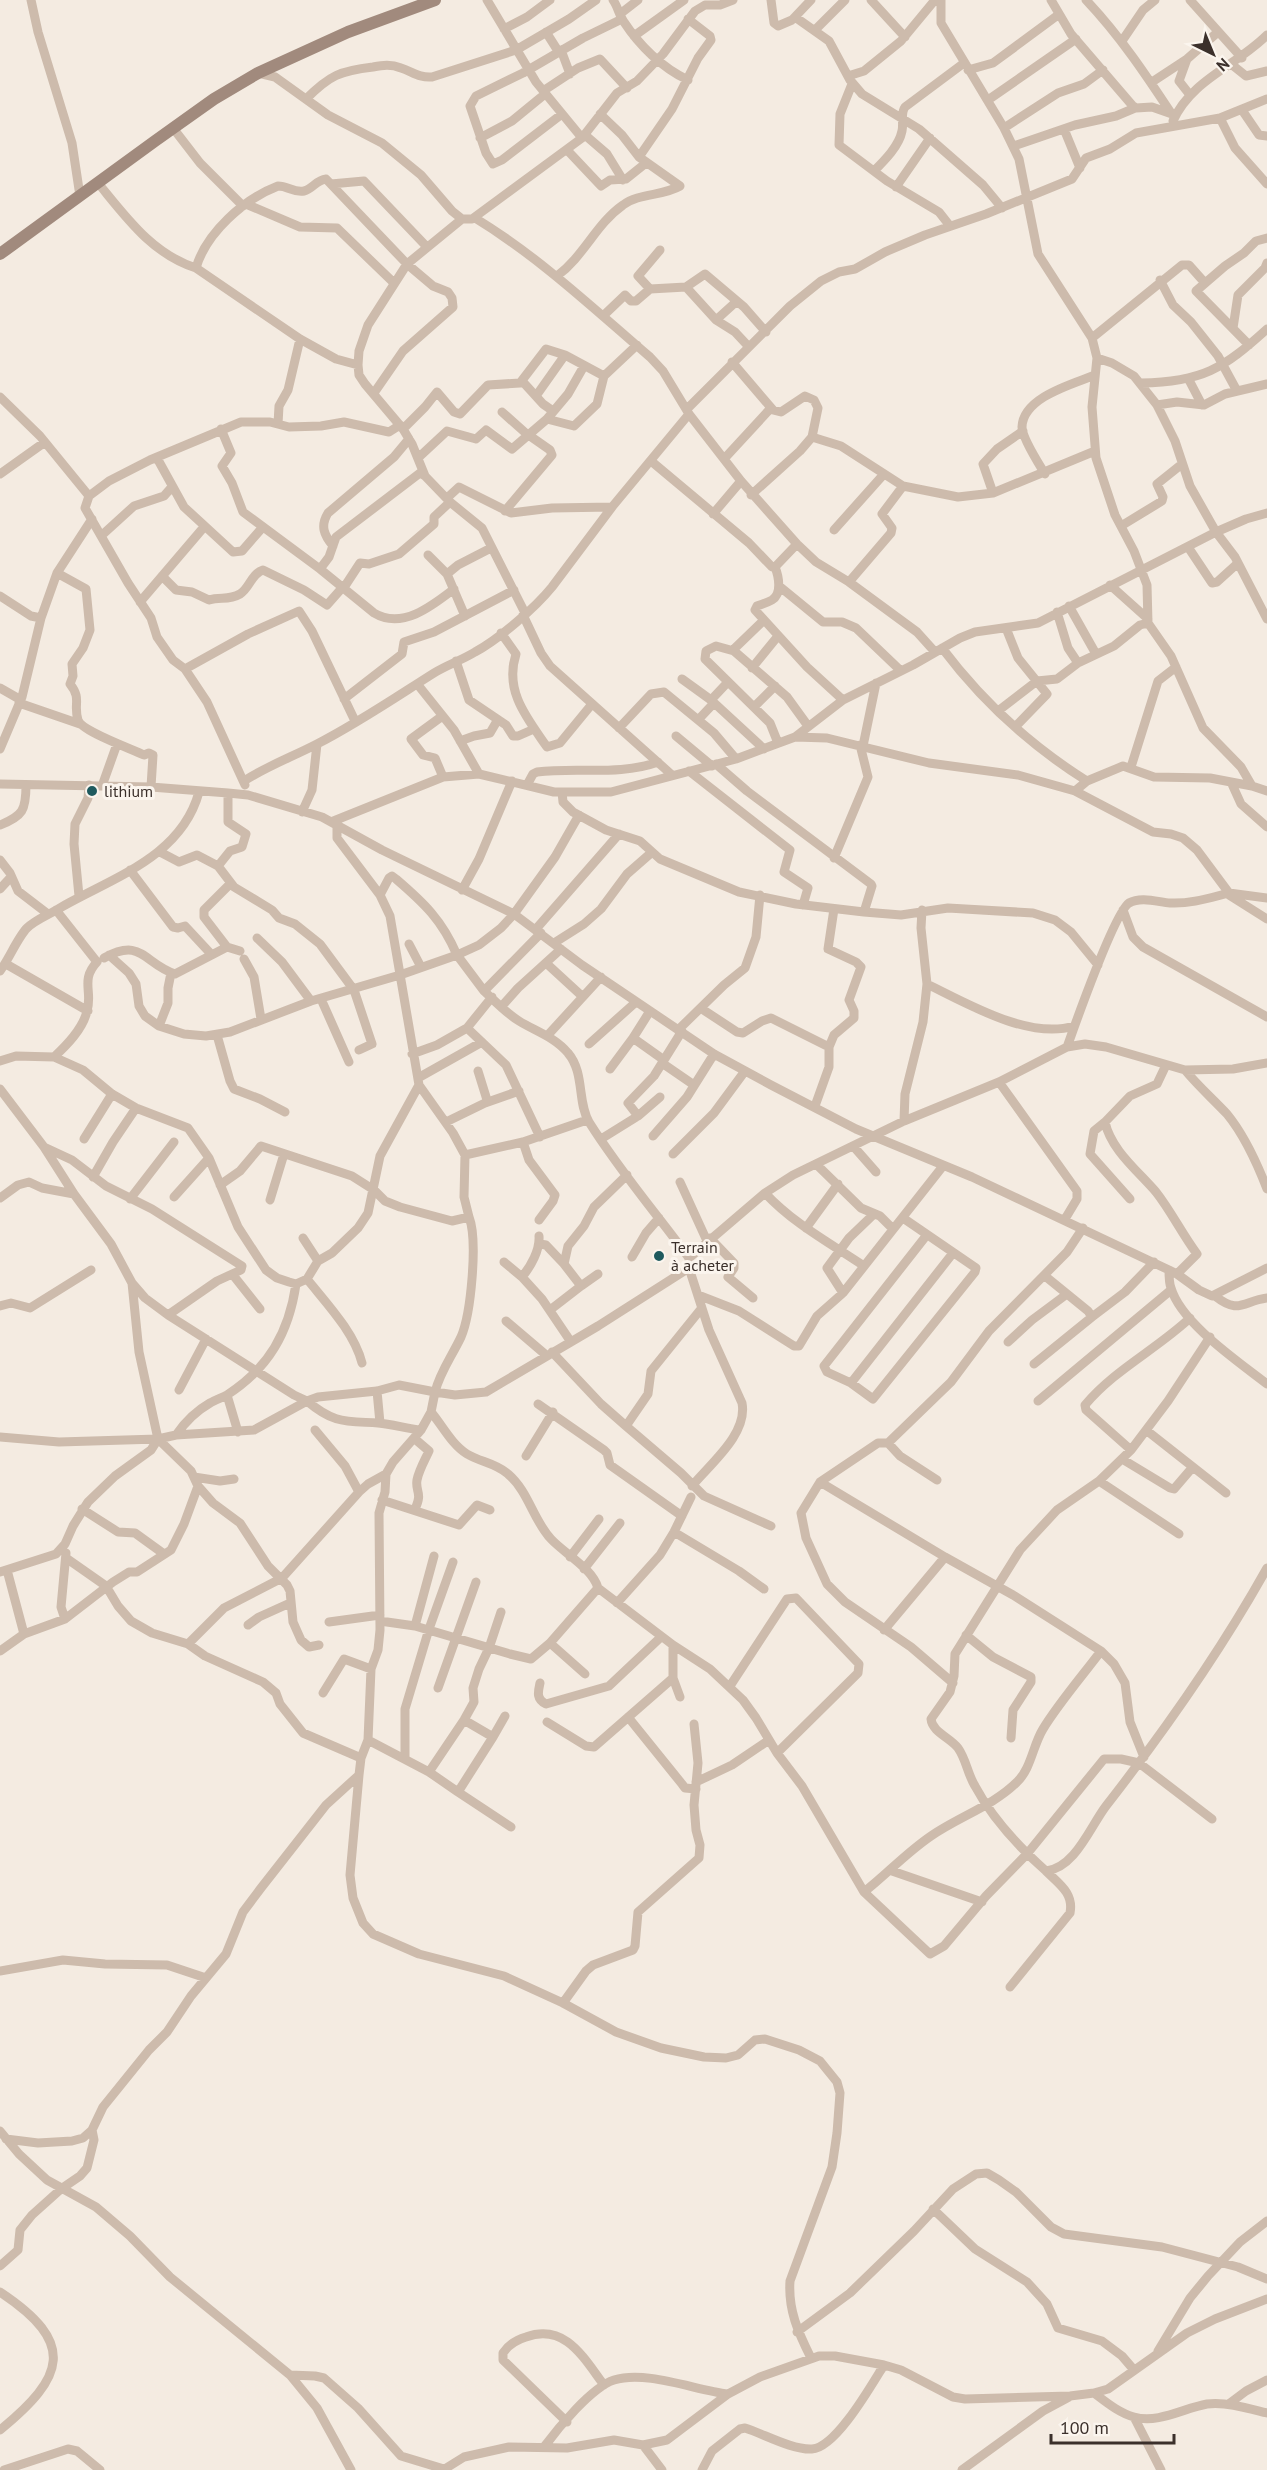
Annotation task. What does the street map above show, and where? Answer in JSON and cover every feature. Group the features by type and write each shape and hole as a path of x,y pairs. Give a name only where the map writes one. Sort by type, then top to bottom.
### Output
{"street":[{"path":"32,0 38,32 72,142 80,196"},
{"path":"0,254 173,128 258,73 348,32 419,3 435,0"},
{"path":"487,0 528,70 544,92 584,136 607,154 623,180"},
{"path":"504,28 527,17 550,0"},
{"path":"306,99 327,81 350,69 387,65 422,78 432,77 516,50 596,0"},
{"path":"613,0 634,36 658,60 688,80"},
{"path":"562,114 496,164 490,163 471,111 473,98 528,70 621,16 638,0"},
{"path":"634,36 684,0"},
{"path":"425,476 409,439 362,379 358,365 358,351 368,325 394,284 407,264 462,219 475,218 507,192 568,151 584,136 617,93 627,88 658,60 703,2 720,5 733,0"},
{"path":"771,0 776,25 781,25 795,17 811,0"},
{"path":"816,30 845,0"},
{"path":"871,0 905,37"},
{"path":"935,0 905,37 850,80 842,106 838,142 860,162 896,187 939,212 950,226"},
{"path":"941,0 939,19 1014,146 1023,173 1032,232 1038,254 1092,338 1098,358 1092,407 1095,451 1110,502 1134,551 1148,590 1148,621"},
{"path":"1051,0 1076,39 1135,108"},
{"path":"1086,0 1122,41 1152,82 1173,119"},
{"path":"1122,41 1143,10 1155,0"},
{"path":"1190,0 1242,58"},
{"path":"874,171 887,158 899,138 902,110 910,102 966,67 993,63 1059,15"},
{"path":"795,17 816,30 833,46 850,80 873,103 902,118 930,138 982,185 1002,208"},
{"path":"568,151 601,186 610,180 623,180 643,160 698,58 711,39 688,19"},
{"path":"546,32 560,50 570,74"},
{"path":"1152,82 1187,59 1218,32"},
{"path":"1173,119 1190,94 1242,58 1267,35"},
{"path":"988,100 1076,39"},
{"path":"480,138 512,121 544,92 570,74 600,59 627,88"},
{"path":"1187,59 1179,81 1190,94"},
{"path":"1231,64 1246,76 1267,71"},
{"path":"1004,128 1058,93 1090,81 1103,70"},
{"path":"258,73 275,77 333,118 373,137 391,149 421,175 445,204 462,219"},
{"path":"244,781 267,766 316,744 418,685 434,673 478,651 524,614 552,587 688,411 732,362 766,332 790,306 821,281 839,272 855,269 885,252 1072,179 1088,157 1136,133 1173,119 1220,118 1267,99"},
{"path":"1014,146 1064,129 1116,116 1135,108 1152,107 1173,119"},
{"path":"1242,110 1259,135 1267,136"},
{"path":"557,276 571,266 604,221 626,202 679,187 678,183 643,160 600,114"},
{"path":"1220,118 1233,145 1267,184"},
{"path":"173,128 200,163 245,205 300,227 338,228 394,284"},
{"path":"1064,129 1080,168"},
{"path":"896,187 930,138"},
{"path":"196,268 210,240 245,205 278,186 299,192 309,189 321,179 326,179 407,264 433,286 448,292 452,297 453,307 403,351 374,393"},
{"path":"331,184 364,181 427,247"},
{"path":"98,183 147,240 177,262 196,268 300,339 336,358 358,365"},
{"path":"475,218 508,238 557,276 663,370 688,411 751,495 816,562 849,582 917,632 1048,756 1087,781"},
{"path":"1249,345 1197,292 1204,283 1256,241 1267,238"},
{"path":"650,290 638,276 660,250"},
{"path":"1233,328 1238,295 1265,268 1267,263"},
{"path":"1092,338 1160,280 1186,264 1204,283"},
{"path":"603,316 625,295 632,301 636,301 650,290 686,287 705,274 737,301 766,332"},
{"path":"1160,280 1173,305 1204,338 1224,365 1237,391"},
{"path":"686,287 716,320 735,332 749,347"},
{"path":"716,320 737,301"},
{"path":"1142,383 1189,380 1224,365 1267,329"},
{"path":"278,424 279,404 288,390 300,339"},
{"path":"523,382 550,415 574,426 597,404 604,376 637,345"},
{"path":"248,795 244,781 207,702 185,669 173,660 157,637 151,618 85,508 89,496 117,477 231,425 252,421 289,427 321,426 344,422 389,432 401,427 425,407 437,392 454,412 460,414 488,385 523,382 546,349 565,355 604,376"},
{"path":"536,396 565,355"},
{"path":"1098,358 1125,370 1142,383 1157,405 1175,441 1190,486 1216,532 1238,562 1267,619"},
{"path":"732,362 770,409 781,412 802,396 810,397 818,408 812,437 800,451 751,495"},
{"path":"418,458 447,431 476,439 486,430 512,449 530,436 550,415 568,394 584,366"},
{"path":"1045,474 1023,431 1026,414 1035,402 1095,375"},
{"path":"1189,380 1202,405"},
{"path":"1157,405 1177,402 1202,405 1237,391 1267,384"},
{"path":"0,397 45,442 89,496"},
{"path":"724,459 770,409"},
{"path":"502,412 550,450 552,455 505,511"},
{"path":"221,429 231,453 222,466 232,483 240,509 378,616 404,619 425,609 454,589"},
{"path":"993,494 983,464 997,449 1023,431"},
{"path":"812,437 841,446 903,486 958,497 993,494 1095,451"},
{"path":"333,546 325,536 323,524 328,513 394,457 409,439"},
{"path":"0,474 45,442"},
{"path":"157,458 171,488 184,507 236,553 242,551 262,528"},
{"path":"651,461 749,543 772,567 776,567"},
{"path":"1121,526 1162,501 1163,497 1157,484 1182,464"},
{"path":"320,569 329,557 336,537 420,473 482,528 514,590 541,652 550,666 672,775"},
{"path":"834,530 884,474"},
{"path":"713,514 741,481"},
{"path":"849,582 891,533 892,528 882,514 903,486"},
{"path":"162,576 176,590 192,592 208,600 218,597 229,599 243,592 262,570 296,585 327,605 343,588 360,563 369,564 400,553 434,524 434,518 460,487 505,511 518,513 552,508 612,507"},
{"path":"101,536 134,506 164,496 171,488"},
{"path":"334,824 443,777 479,774 562,792 611,792 736,759 795,737 843,700 967,635 1038,622 1216,532 1267,513"},
{"path":"0,749 20,702 41,618 57,573 92,519"},
{"path":"140,603 204,527"},
{"path":"797,544 776,567 778,586 773,600 757,606 755,610 843,700"},
{"path":"1188,547 1214,583 1238,562"},
{"path":"447,574 458,565 491,548"},
{"path":"428,555 447,574 465,616"},
{"path":"57,573 86,589 90,630 83,648 72,664 73,675 70,684 77,692 80,724"},
{"path":"1110,585 1148,621 1184,680 1203,728 1241,767 1252,786"},
{"path":"778,586 823,622 842,622 856,628 901,671"},
{"path":"344,699 402,654 404,642 434,632 514,590"},
{"path":"0,596 31,616 41,618"},
{"path":"1070,606 1096,654"},
{"path":"185,669 248,634 299,611 312,631 355,722"},
{"path":"1057,612 1069,650 1078,663"},
{"path":"734,651 764,620"},
{"path":"998,711 1036,681 1057,680 1078,663 1114,646 1148,621"},
{"path":"1006,628 1015,653 1047,696 1015,727"},
{"path":"501,633 515,652 511,668 516,697 534,729 548,747 558,744 592,704"},
{"path":"752,668 778,636"},
{"path":"778,743 770,723 705,659 706,651 716,646 734,651 787,697 808,726"},
{"path":"456,662 469,700 506,725 513,736 534,729"},
{"path":"1131,767 1158,681 1176,667"},
{"path":"682,680 712,702 764,749"},
{"path":"698,720 727,683"},
{"path":"834,858 868,777 862,746 876,683"},
{"path":"418,685 460,741 479,774"},
{"path":"754,707 775,686"},
{"path":"0,688 20,702 80,724 117,744 144,755 149,753 153,755 151,788"},
{"path":"619,728 654,693 666,693 714,733 736,759"},
{"path":"441,717 411,739 423,754 435,758 443,777"},
{"path":"460,741 490,733 497,721"},
{"path":"676,736 872,886 864,912"},
{"path":"795,737 827,738 929,764 1018,775 1075,791 1153,832 1183,838 1197,850 1228,893 1267,919"},
{"path":"102,786 117,744"},
{"path":"302,812 312,789 316,744"},
{"path":"527,785 533,774 537,772 609,771 647,766 658,762"},
{"path":"1075,791 1087,781 1117,767 1131,767 1154,777 1186,776 1231,782 1267,791"},
{"path":"689,771 790,850 784,872 808,888 803,905"},
{"path":"462,890 479,858 512,781"},
{"path":"1231,782 1241,804 1267,826"},
{"path":"0,784 151,788 248,795 334,824 514,914 636,1002 714,1054 745,1071 874,1137 1065,1219 1154,1262 1208,1296 1215,1296 1267,1268"},
{"path":"0,825 11,822 24,808 27,785"},
{"path":"79,896 74,844 75,824 88,798 89,786"},
{"path":"88,1011 3,968 26,929 79,896 104,886 160,852 185,822 196,805 199,792"},
{"path":"562,792 564,803 579,815 640,841 651,853 666,862 738,892 803,905 901,915 922,910 960,909 1033,913 1055,920 1071,932 1098,965"},
{"path":"218,866 230,851 242,847 246,834 228,822 228,793"},
{"path":"109,955 129,973 136,984 139,1006 145,1016 159,1026 184,1034 218,1035 316,1000 400,975 479,945 501,928 514,914 555,857 579,815"},
{"path":"334,824 337,838 380,895 390,916 412,1054 419,1082 465,1155 464,1197 474,1228 472,1283 462,1335 438,1381 431,1412 415,1439 393,1462 386,1474 379,1513 378,1650 371,1669 368,1740 361,1758 359,1774 350,1875 353,1898 363,1923 372,1934 419,1954 504,1976 563,2002 616,2032 661,2048 726,2058 738,2055 755,2040 774,2040 820,2061 837,2082 840,2093 832,2167 790,2281 789,2297 797,2332 811,2358"},
{"path":"412,1054 437,1045 467,1028 488,994 619,834"},
{"path":"160,852 179,862 196,855 218,866 230,884 272,910 279,918 295,924 310,935 327,952 354,990 372,1044 359,1050"},
{"path":"502,1006 546,963 558,946 601,909 627,874 651,853"},
{"path":"0,860 10,873 10,878 18,891 52,912 97,962"},
{"path":"130,870 172,927 185,926 211,954"},
{"path":"380,895 388,878 392,876 396,879 426,905 442,924 457,955 488,994 518,1021 560,1044 574,1062 587,1120 613,1160 659,1218 689,1263 701,1309 745,1414 741,1425 729,1443 692,1486"},
{"path":"0,889 10,878"},
{"path":"230,884 204,910 204,917 227,947 242,955 254,977 261,1019"},
{"path":"1067,1047 1098,965 1123,910 1129,903 1140,900 1191,903 1228,893 1267,898"},
{"path":"638,1116 628,1103 654,1076 680,1030 724,985 745,968 756,937 760,895"},
{"path":"814,1106 829,1067 829,1047 835,1032 854,1018 854,1011 849,1000 861,967 856,962 828,949 834,909"},
{"path":"904,1121 908,1078 923,1022 927,984 921,928 922,910"},
{"path":"1123,910 1133,937 1143,947 1267,1017"},
{"path":"257,938 316,1000 349,1062"},
{"path":"409,944 421,967"},
{"path":"54,1057 75,1034 88,1011 87,979 97,962 119,951 134,949 171,973 180,974 211,954 227,947"},
{"path":"546,963 583,997"},
{"path":"159,1026 168,1003 171,973"},
{"path":"547,1036 600,977"},
{"path":"927,984 971,1005 1028,1026 1053,1030 1074,1026"},
{"path":"589,1044 636,1002"},
{"path":"702,1009 737,1032 743,1033 762,1020 771,1018 829,1047"},
{"path":"610,1069 650,1011"},
{"path":"467,1028 506,1065 540,1137"},
{"path":"218,1035 234,1089 285,1112"},
{"path":"633,1038 694,1085"},
{"path":"0,1061 16,1056 54,1057 82,1070 112,1094 136,1108 188,1128 210,1158 238,1227 266,1270 277,1278 296,1284 307,1279 318,1262 332,1253 358,1228 368,1213 380,1156 419,1082 482,1042"},
{"path":"0,1437 59,1442 158,1439 176,1435 238,1432 254,1430 318,1396 377,1391 399,1385 455,1395 486,1392 571,1342 689,1263 709,1240 765,1193 793,1175 904,1121 999,1082 1067,1047 1085,1044 1106,1047 1185,1070 1233,1069 1267,1063"},
{"path":"653,1136 687,1097 714,1054"},
{"path":"1130,1199 1090,1154 1094,1131 1130,1096 1157,1084 1166,1065"},
{"path":"1185,1070 1228,1116 1251,1153 1267,1189"},
{"path":"478,1071 487,1100 485,1103"},
{"path":"674,1154 714,1113 745,1071"},
{"path":"999,1082 1077,1191 1077,1199 1065,1219"},
{"path":"0,1089 44,1147 74,1194 111,1244 132,1283 146,1298 168,1315 307,1401 319,1411 350,1423 380,1423 421,1430"},
{"path":"446,1122 485,1103 519,1091"},
{"path":"84,1139 112,1094"},
{"path":"601,1139 638,1116 660,1097"},
{"path":"93,1177 136,1108"},
{"path":"465,1155 523,1142 587,1120"},
{"path":"1105,1122 1117,1147 1155,1191 1197,1254 1173,1272 1171,1290 1190,1318 1267,1384"},
{"path":"130,1199 174,1142"},
{"path":"523,1142 529,1160 555,1195 539,1221"},
{"path":"220,1185 240,1171 261,1146 352,1176 374,1190 385,1201 400,1207 452,1221 469,1217"},
{"path":"44,1147 72,1160 93,1177 152,1209 242,1266 241,1270 217,1281 168,1315"},
{"path":"854,1147 876,1172"},
{"path":"270,1200 284,1154"},
{"path":"174,1197 210,1158"},
{"path":"816,1164 861,1208 879,1216 893,1229"},
{"path":"698,1295 739,1311 794,1346 799,1346 817,1316 843,1293 943,1166"},
{"path":"564,1264 568,1246 584,1226 594,1207 627,1175"},
{"path":"0,1198 18,1185 28,1182 42,1188 74,1194"},
{"path":"680,1182 709,1240 734,1263 734,1268 728,1276 753,1298"},
{"path":"806,1228 838,1184"},
{"path":"765,1193 778,1207 806,1228 864,1266"},
{"path":"843,1293 826,1268 874,1214"},
{"path":"632,1257 646,1233 659,1218"},
{"path":"903,1218 926,1236 976,1268 966,1284 873,1399 851,1383 827,1372 824,1366 926,1236"},
{"path":"953,1683 911,1647 845,1602 827,1584 806,1538 801,1513 820,1482 878,1443 888,1443 951,1382 989,1332 1067,1252 1083,1228"},
{"path":"303,1238 318,1262"},
{"path":"522,1276 529,1268 539,1240 564,1264 581,1286"},
{"path":"851,1383 952,1253"},
{"path":"504,1262 522,1276 550,1310 571,1342"},
{"path":"1034,1365 1125,1292 1154,1262"},
{"path":"0,1306 11,1303 30,1308 91,1270"},
{"path":"550,1310 598,1274"},
{"path":"233,1275 260,1309"},
{"path":"1045,1276 1088,1311 1092,1317"},
{"path":"307,1279 343,1326 362,1364"},
{"path":"132,1283 138,1352 158,1439 183,1463 198,1486 221,1510 240,1523 268,1566 282,1578 290,1591 293,1622 301,1640 309,1647 319,1645"},
{"path":"176,1435 193,1415 210,1402 227,1395 257,1371 270,1356 288,1323 296,1284"},
{"path":"1038,1401 1171,1290"},
{"path":"1008,1342 1032,1320 1067,1294"},
{"path":"1215,1296 1233,1307 1241,1307 1267,1298"},
{"path":"626,1426 648,1394 651,1371 701,1309"},
{"path":"1131,1450 1086,1410 1085,1405 1114,1378 1190,1318"},
{"path":"506,1321 549,1353 601,1404 681,1473 692,1486 717,1503 736,1509 771,1526"},
{"path":"1010,1987 1070,1913 1072,1903 1068,1892 1027,1854 986,1803 974,1786 958,1748 931,1723 932,1716 950,1692 956,1654 966,1635 1020,1550 1057,1510 1100,1481 1131,1450 1210,1337"},
{"path":"179,1390 206,1339"},
{"path":"377,1391 380,1423"},
{"path":"227,1395 238,1432"},
{"path":"538,1404 553,1412 604,1449 608,1453 610,1465 682,1515"},
{"path":"431,1412 459,1448 508,1473 519,1485 550,1538 584,1569 596,1582 598,1588 730,1686 756,1718 777,1753 802,1786 864,1892 930,1954 944,1946 1027,1854 1104,1759 1141,1760"},
{"path":"526,1456 553,1412"},
{"path":"315,1430 345,1466 359,1492"},
{"path":"1146,1430 1226,1493"},
{"path":"24,1634 4,1570 56,1554 65,1544 82,1509 99,1490 151,1450 158,1439"},
{"path":"415,1439 429,1451 418,1477 417,1484 420,1494 415,1509"},
{"path":"888,1443 900,1456 937,1480"},
{"path":"1122,1459 1174,1489 1192,1468"},
{"path":"188,1644 224,1608 271,1586 282,1578 359,1492 386,1474"},
{"path":"194,1477 220,1481 234,1479"},
{"path":"1100,1481 1179,1534"},
{"path":"820,1482 1013,1595 1101,1651 1114,1664 1125,1683 1130,1722 1141,1760 1212,1819"},
{"path":"0,1651 24,1634 65,1619 106,1586 129,1572 137,1572 171,1550 198,1486"},
{"path":"616,1603 660,1555 674,1533 691,1497"},
{"path":"382,1500 459,1525 477,1505 490,1510"},
{"path":"82,1509 118,1532 135,1533 164,1554"},
{"path":"570,1557 599,1519"},
{"path":"584,1569 620,1523"},
{"path":"674,1533 740,1571 764,1589"},
{"path":"65,1544 66,1558 61,1607 65,1619"},
{"path":"415,1626 434,1556"},
{"path":"884,1630 945,1557"},
{"path":"66,1558 106,1586 118,1606 131,1621 152,1633 188,1644 205,1656 251,1675 272,1688 280,1704 308,1737 361,1758"},
{"path":"405,1760 405,1709 429,1629 453,1563"},
{"path":"1046,1871 1053,1870 1069,1858 1141,1760 1212,1661 1267,1568"},
{"path":"438,1688 476,1582"},
{"path":"329,1622 380,1618 429,1629 531,1659 550,1643 598,1588"},
{"path":"730,1686 787,1599 796,1598 859,1664 858,1674 777,1753"},
{"path":"248,1625 259,1617 290,1603"},
{"path":"429,1772 465,1720 474,1702 473,1688 501,1612"},
{"path":"966,1635 993,1657 1031,1677 1031,1682 1013,1710 1011,1738"},
{"path":"540,1683 537,1693 546,1704 599,1690 609,1686 661,1637"},
{"path":"550,1643 585,1674"},
{"path":"673,1645 672,1677 680,1697"},
{"path":"864,1892 892,1870 903,1856 933,1834 1008,1790 1021,1777 1041,1731 1101,1651"},
{"path":"323,1693 344,1659 371,1669"},
{"path":"547,1722 591,1748 672,1677"},
{"path":"458,1792 505,1716"},
{"path":"628,1717 685,1788 696,1785 769,1740"},
{"path":"465,1720 493,1737"},
{"path":"563,2002 593,1965 633,1950 638,1912 699,1858 700,1845 694,1805 698,1763 694,1724"},
{"path":"368,1740 429,1772 511,1827"},
{"path":"3,2135 38,2143 72,2141 83,2138 92,2130 103,2107 149,2050 167,2032 226,1954 243,1912 261,1888 326,1805 359,1774"},
{"path":"892,1870 982,1902"},
{"path":"0,1971 63,1960 105,1964 167,1965 206,1978"},
{"path":"0,2266 18,2250 20,2230 26,2222 87,2168 94,2140 92,2130"},
{"path":"3,2135 47,2180 96,2207 130,2236 170,2277 290,2375 317,2408 351,2470"},
{"path":"797,2332 850,2294 933,2209 965,2179 976,2174 987,2173 1016,2192 1051,2227 1064,2234 1162,2247 1267,2278"},
{"path":"933,2209 975,2249 1027,2282 1047,2304 1058,2328 1102,2341 1122,2356 1134,2370"},
{"path":"1156,2354 1190,2298 1240,2242 1267,2221"},
{"path":"0,2292 39,2325 55,2354 46,2386 22,2412 0,2430"},
{"path":"290,2375 324,2378 358,2408 401,2456 438,2465 443,2469 464,2457 509,2447 567,2448 614,2440 643,2445 667,2440 728,2394 760,2377 811,2358 836,2356 884,2365 901,2370 953,2397 965,2399 1070,2396 1094,2393 1108,2389 1187,2333 1215,2319 1267,2299"},
{"path":"567,2422 503,2360 503,2353 508,2346 534,2334 555,2334 572,2346 603,2385"},
{"path":"702,2470 712,2451 740,2429 745,2428 809,2450 825,2445 853,2412 884,2365"},
{"path":"544,2447 593,2392 603,2385 625,2378 642,2378 728,2394"},
{"path":"1230,2403 1267,2380"},
{"path":"1094,2393 1116,2409 1134,2417 1151,2418 1208,2404 1230,2403 1267,2413"},
{"path":"962,2470 1042,2411 1070,2396"},
{"path":"1134,2417 1161,2470"},
{"path":"643,2445 662,2470"},
{"path":"0,2466 3,2470 68,2449 77,2451 100,2470"}],"place":[{"name":"lithium","path":"92,791"},
{"name":"Terrain à acheter","path":"659,1256"}]}
